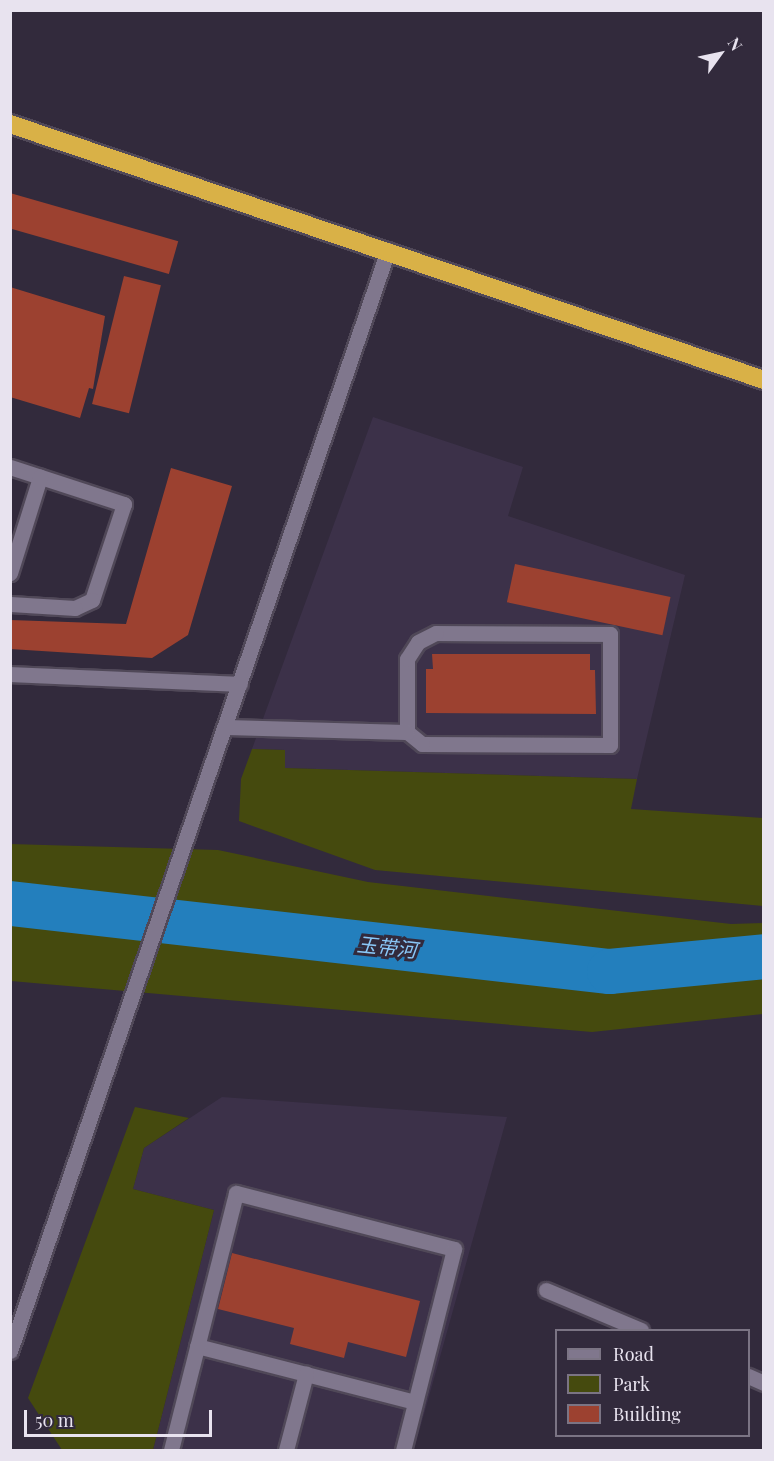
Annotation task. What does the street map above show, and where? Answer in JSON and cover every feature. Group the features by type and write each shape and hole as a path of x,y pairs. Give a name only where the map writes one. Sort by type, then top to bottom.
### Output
{"highway":[{"path":"10,124 388,250 764,380"}],"street":[{"path":"10,1351 388,250"},
{"path":"10,467 124,504 92,600 75,608 10,604"},
{"path":"10,573 40,477"},
{"path":"225,727 407,732 422,744 610,745 610,634 426,636 407,659 407,732"},
{"path":"10,674 240,684"},
{"path":"171,1450 236,1193 454,1249 403,1450"},
{"path":"546,1290 639,1329"},
{"path":"197,1346 416,1402"},
{"path":"286,1450 306,1374"},
{"path":"750,1377 764,1383"}],"shaded area":[{"path":"373,417 523,467 508,516 685,575 637,779 285,768 285,750 252,749"},
{"path":"222,1097 507,1117 414,1450 153,1450 214,1210 133,1189 144,1148"}],"green space":[{"path":"252,749 285,750 285,768 637,779 631,809 763,818 763,906 375,870 239,821 241,779"},
{"path":"10,844 218,850 368,882 731,924 763,923 763,1014 592,1032 11,981"},
{"path":"135,1107 189,1118 144,1148 133,1189 214,1210 153,1450 62,1450 28,1398"}],"building":[{"path":"10,193 178,241 169,274 10,228"},
{"path":"124,276 161,285 129,413 92,404"},
{"path":"10,287 105,316 93,389 89,388 80,418 10,397"},
{"path":"171,468 232,486 188,635 152,658 10,649 10,620 126,624"},
{"path":"515,564 671,597 662,635 507,602"},
{"path":"432,654 590,654 590,670 595,670 596,714 426,713 426,669 433,669"},
{"path":"232,1253 420,1301 406,1357 348,1342 344,1358 290,1344 294,1328 218,1309"}],"waterway":[{"name":"玉带河","path":"10,903 609,971 764,956"}]}
